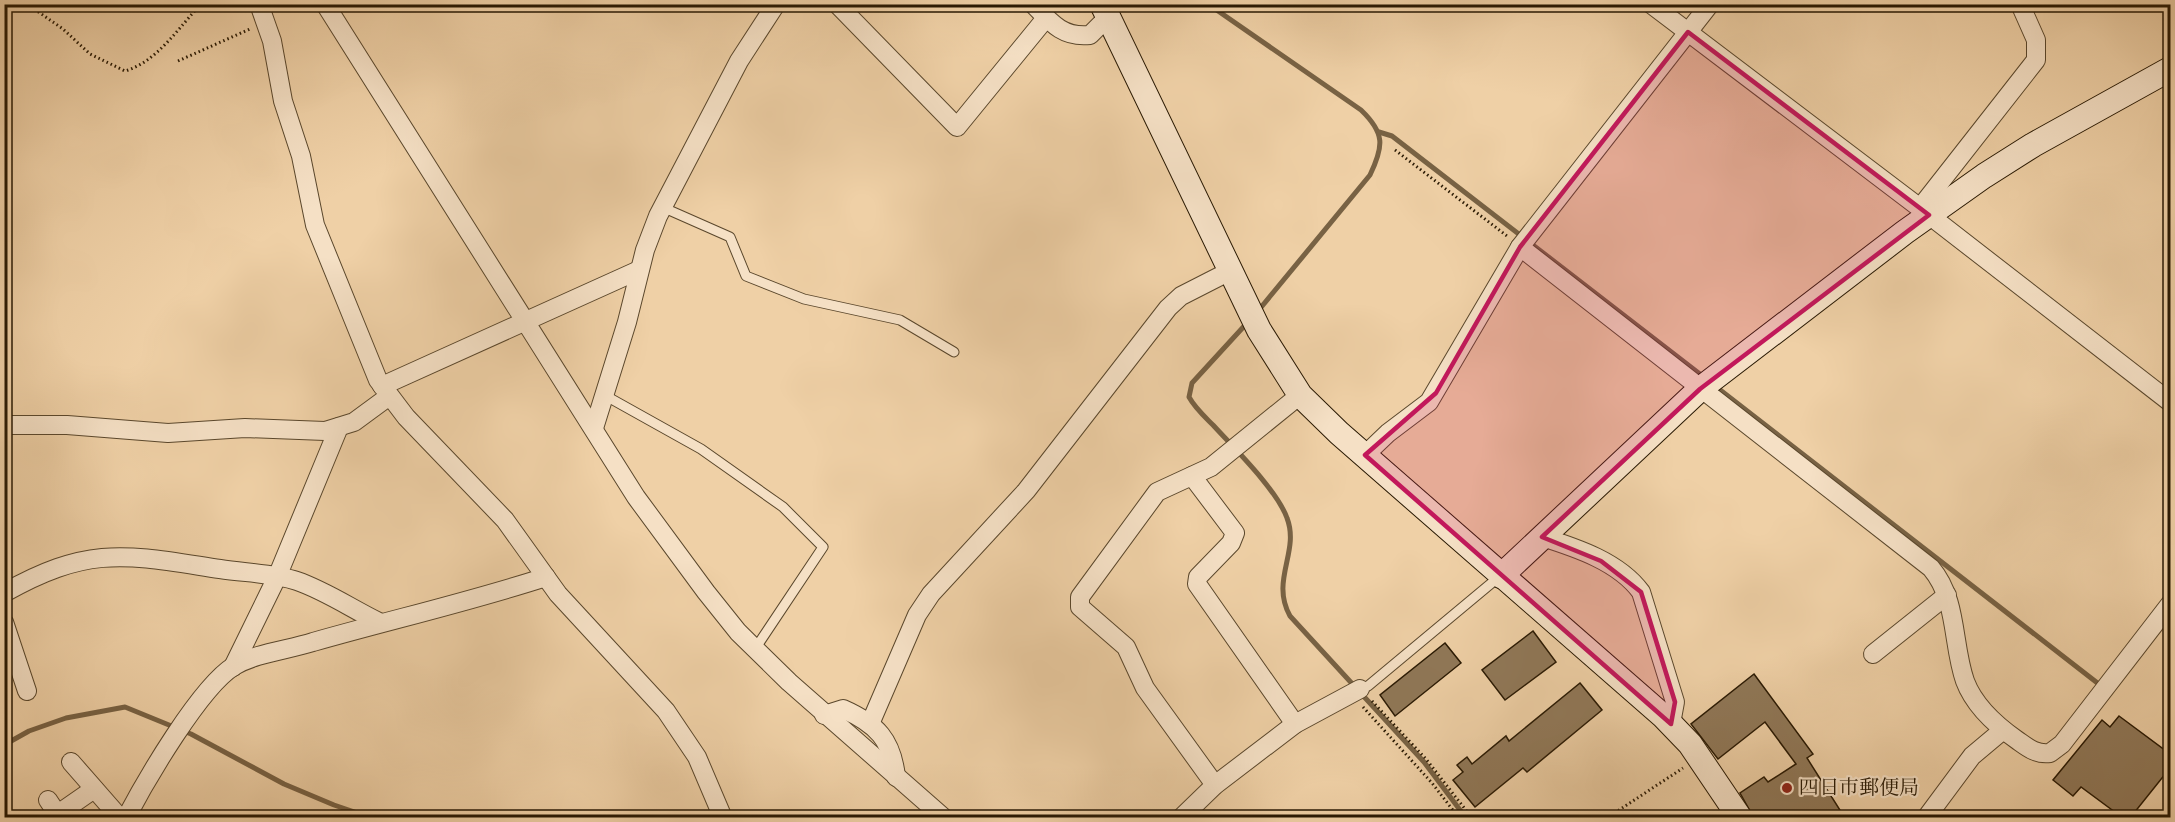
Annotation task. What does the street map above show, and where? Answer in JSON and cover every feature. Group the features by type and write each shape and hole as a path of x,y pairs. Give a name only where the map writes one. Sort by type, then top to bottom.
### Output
{"street":[{"path":"259,4 266,23 283,101 301,156 315,225 367,359 385,391 505,520 546,577 671,718 697,757 723,818"},
{"path":"325,4 655,525 706,592 755,649 824,715 944,818"},
{"path":"594,428 606,396 639,270 662,207 739,61 776,4"},
{"path":"837,4 957,127 1040,11 1067,34 1078,36 1090,35 1105,11"},
{"path":"1651,4 1924,211 2170,402"},
{"path":"1365,455 1436,393 1520,247 1710,4"},
{"path":"1924,211 2036,60 2036,40 2020,4"},
{"path":"1105,11 1269,349 1300,395 1501,576 1671,724 1699,757 1740,818"},
{"path":"1501,576 1700,389 1924,211 2033,146 2170,69"},
{"path":"1520,247 1700,389 1922,559 1939,577 1947,595 1965,682 1975,699 2003,730 2038,753 2056,750 2170,604"},
{"path":"4,425 68,424 168,433 245,428 325,430 339,427 354,422 385,391 527,321 639,270"},
{"path":"870,724 917,615 931,594 1026,491 1168,308 1181,296 1230,271"},
{"path":"1215,785 1145,688 1126,647 1109,629 1083,610 1079,602 1080,597 1157,492 1211,467 1300,395"},
{"path":"126,818 141,789 193,711 233,667 277,577 339,427"},
{"path":"1192,476 1235,533 1231,543 1197,578 1197,584 1295,724"},
{"path":"1542,537 1574,547 1601,561 1631,580 1641,592 1675,702 1671,724"},
{"path":"4,593 55,568 95,557 141,557 277,577 307,585 379,622"},
{"path":"233,667 379,622 476,599 546,577"},
{"path":"1873,654 1947,595"},
{"path":"4,622 27,692"},
{"path":"1182,818 1215,785 1295,724 1360,690"},
{"path":"824,715 843,709 870,724 890,748 896,777"},
{"path":"1926,818 1972,756 2003,730"},
{"path":"71,762 120,818"},
{"path":"55,811 94,789"}],"lane":[{"path":"662,207 729,237 746,276 804,299 900,320 954,352"},
{"path":"606,396 700,449 783,507 823,547 755,649"},
{"path":"1360,690 1501,576"}],"path":[{"path":"27,4 63,29 90,54 125,71 132,69 167,43 201,4"},
{"path":"177,61 266,23"},
{"path":"1395,150 1520,247"},
{"path":"1360,690 1406,753 1459,818"},
{"path":"1360,690 1426,759 1472,818"},
{"path":"1607,818 1699,757"}],"highlighted area":[{"path":"1688,32 1929,215 1700,389 1542,537 1601,561 1641,592 1675,702 1671,724 1365,455 1436,393 1520,247"}],"building":[{"path":"1533,631 1556,662 1505,700 1482,670"},
{"path":"1445,643 1461,663 1395,716 1380,695"},
{"path":"1754,674 1813,754 1807,758 1845,818 1754,818 1740,793 1764,777 1768,782 1796,764 1765,722 1718,759 1691,724"},
{"path":"1580,683 1602,710 1527,772 1523,768 1475,807 1453,780 1463,772 1457,765 1467,757 1472,764 1506,736 1509,741"},
{"path":"2119,716 2170,754 2170,768 2130,818 2123,818 2081,787 2073,796 2053,780 2102,720 2110,727"}],"waterway":[{"path":"1208,4 1361,110 1369,118 1380,140 1378,156 1370,175 1258,311"},
{"path":"1379,132 1392,136 1705,378"},
{"path":"1247,323 1192,383 1189,397 1265,482 1282,507 1290,530 1283,590 1290,616 1424,762 1466,818"},
{"path":"1715,386 2100,685"},
{"path":"4,745 29,731 66,718 125,707 191,734 284,784 372,818"}],"place":[{"name":"四日市郵便局","path":"1787,788"}]}
